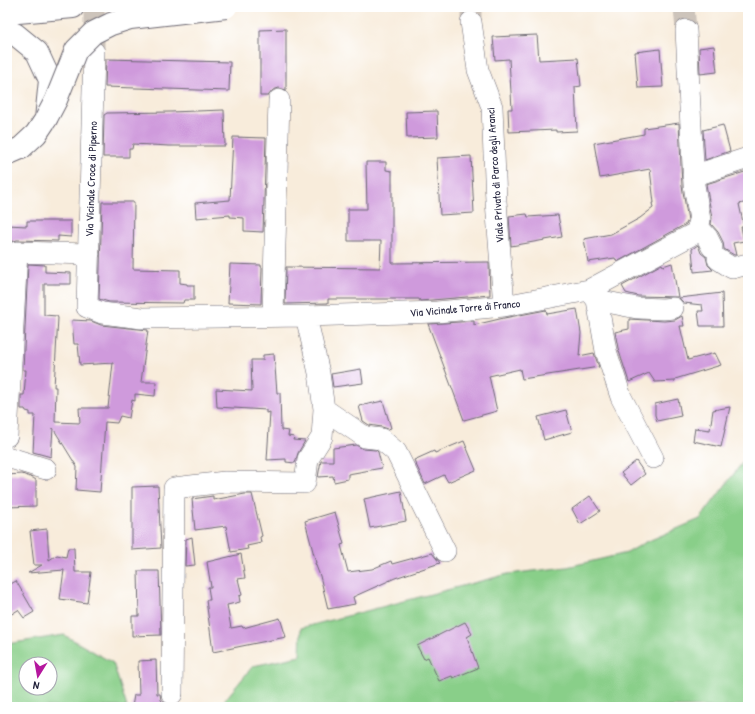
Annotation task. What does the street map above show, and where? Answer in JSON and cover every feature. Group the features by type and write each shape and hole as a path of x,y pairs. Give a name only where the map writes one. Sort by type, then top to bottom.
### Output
{"highway":[{"path":"7,13 73,7"},
{"path":"7,154 21,148 36,134 56,100 76,50 93,33 111,24 130,18 226,7"},
{"path":"7,31 15,34 37,52 50,80 46,119"}],"street":[{"name":"Viale Privato di Parco degli Aranci","path":"471,22 478,70 492,108 504,306"},
{"path":"686,30 693,176 700,220 698,227 707,237 715,253 732,268 748,264"},
{"name":"Via Vicinale Croce di Piperno","path":"87,307 94,52"},
{"path":"273,316 279,100"},
{"path":"693,176 748,158"},
{"name":"Via Vicinale Torre di Franco","path":"87,307 102,313 142,318 306,316 437,312 504,306 593,295 697,232 698,227"},
{"path":"7,436 16,252 89,254"},
{"path":"653,458 621,397 606,351 593,295 637,308 673,308"},
{"path":"172,694 174,488 225,482 305,483 308,459 322,438 324,409 319,373 306,316"},
{"path":"324,409 365,437 381,439 396,452 445,551"},
{"path":"7,457 46,469"}],"green space":[{"path":"748,455 748,707 219,707 253,666 300,656 301,628 508,574 567,567 627,553 646,542 700,519"},
{"path":"64,635 113,663 127,707 7,707 7,644"}],"building":[{"path":"286,29 286,90 279,88 273,90 268,96 260,96 260,30"},
{"path":"537,35 539,60 578,58 581,86 575,87 577,131 556,132 556,130 509,132 508,109 512,109 509,59 495,60 493,37"},
{"path":"714,46 717,72 700,74 699,48"},
{"path":"660,49 663,87 638,88 635,52"},
{"path":"106,59 230,62 229,91 105,87"},
{"path":"224,110 225,146 169,146 133,144 132,149 129,149 129,157 103,157 104,115 107,113"},
{"path":"437,111 438,137 407,138 406,112"},
{"path":"679,123 682,186 688,220 686,224 617,262 615,258 588,262 584,239 611,234 640,218 653,208 652,203 654,203 650,169 600,178 594,143 644,134 644,128"},
{"path":"723,125 730,151 705,160 703,130"},
{"path":"233,137 266,138 263,232 244,231 244,218 230,217 230,215 196,218 195,203 230,200"},
{"path":"471,156 474,213 440,215 437,158"},
{"path":"366,162 386,162 386,170 392,171 392,263 489,262 490,295 420,301 419,299 328,299 328,303 285,304 286,267 380,268 381,241 348,241 348,209 367,209"},
{"path":"748,171 748,202 739,204 744,227 741,227 744,241 733,243 736,255 734,255 724,249 723,242 718,232 711,224 712,218 706,184"},
{"path":"102,202 134,202 133,269 180,270 180,283 194,285 194,300 184,300 183,303 109,302 99,299"},
{"path":"527,214 528,217 558,215 562,237 511,246 509,216"},
{"path":"27,221 71,221 71,237 58,236 58,241 17,240 7,245 7,225 27,226"},
{"path":"698,245 701,253 706,257 708,265 713,270 694,272 692,249"},
{"path":"672,263 678,297 638,296 626,293 622,286 662,264 663,266"},
{"path":"28,264 45,265 45,272 71,273 71,284 44,284 44,315 57,316 58,318 54,387 56,387 55,422 80,423 79,408 108,408 113,363 80,365 78,344 74,344 72,320 91,321 101,325 148,330 141,382 156,382 155,396 135,394 135,401 132,400 129,418 120,416 117,423 105,422 100,492 76,490 77,467 53,428 51,457 33,452 35,415 30,415 30,412 26,411 25,409 21,409 21,395 24,395 26,370 23,370"},
{"path":"230,264 261,265 261,304 228,303"},
{"path":"722,293 723,326 700,326 698,311 703,311 702,305 684,303 679,298"},
{"path":"577,309 581,333 579,356 594,353 599,367 522,379 520,369 489,376 497,411 464,420 428,324 474,321 474,325 546,310 547,314"},
{"path":"682,316 684,326 680,326 688,360 715,353 721,365 675,379 675,381 655,382 649,373 629,382 618,348 615,332 629,329 629,319 664,321 675,320"},
{"path":"274,354 277,393 280,393 281,430 289,431 288,436 294,437 293,440 305,441 298,453 295,463 286,462 286,459 267,460 270,412 266,413 266,410 217,407 216,389 252,391 251,360 263,360 263,355"},
{"path":"361,369 363,383 333,387 331,374"},
{"path":"678,399 681,416 657,421 655,415 655,404"},
{"path":"383,401 391,428 388,429 369,425 363,421 359,406"},
{"path":"730,407 721,447 693,441 695,428 710,430 713,410"},
{"path":"566,410 572,432 544,440 538,417"},
{"path":"464,441 476,470 448,482 444,475 425,484 414,460 434,451 435,453"},
{"path":"356,445 363,449 376,450 378,452 382,468 348,474 348,479 334,482 333,476 318,477 321,461 333,461 333,448"},
{"path":"636,461 645,474 631,485 621,473"},
{"path":"22,474 36,480 36,506 7,507 7,475"},
{"path":"158,486 161,548 132,550 132,487"},
{"path":"401,491 406,521 370,528 364,499"},
{"path":"252,494 262,536 260,537 261,543 247,546 248,549 231,552 226,526 195,530 192,499 213,496 213,500"},
{"path":"590,496 600,511 580,524 572,509"},
{"path":"335,512 344,544 341,545 348,572 372,569 391,561 392,564 432,553 440,563 395,578 353,597 355,604 328,609 305,521"},
{"path":"47,529 49,560 57,555 66,557 68,548 74,548 75,572 91,572 87,603 60,599 64,570 28,573 42,565 34,565 30,531"},
{"path":"192,537 195,565 185,566 186,539"},
{"path":"241,554 245,578 238,579 242,595 239,596 240,602 227,605 231,628 242,626 243,628 280,618 286,637 213,652 206,600 210,600 208,587 211,587 207,562"},
{"path":"138,571 159,571 161,635 132,636 132,616 139,616"},
{"path":"16,581 34,612 24,618 18,610 7,617 7,586"},
{"path":"465,622 472,634 467,637 478,668 453,678 452,676 439,681 428,657 424,659 417,646"},
{"path":"156,660 157,694 160,694 161,700 165,704 165,707 132,707 134,695 139,695 138,661"}],"tunnel":[{"path":"94,7 94,49"},
{"path":"471,7 471,22"},
{"path":"684,7 686,30"}]}
